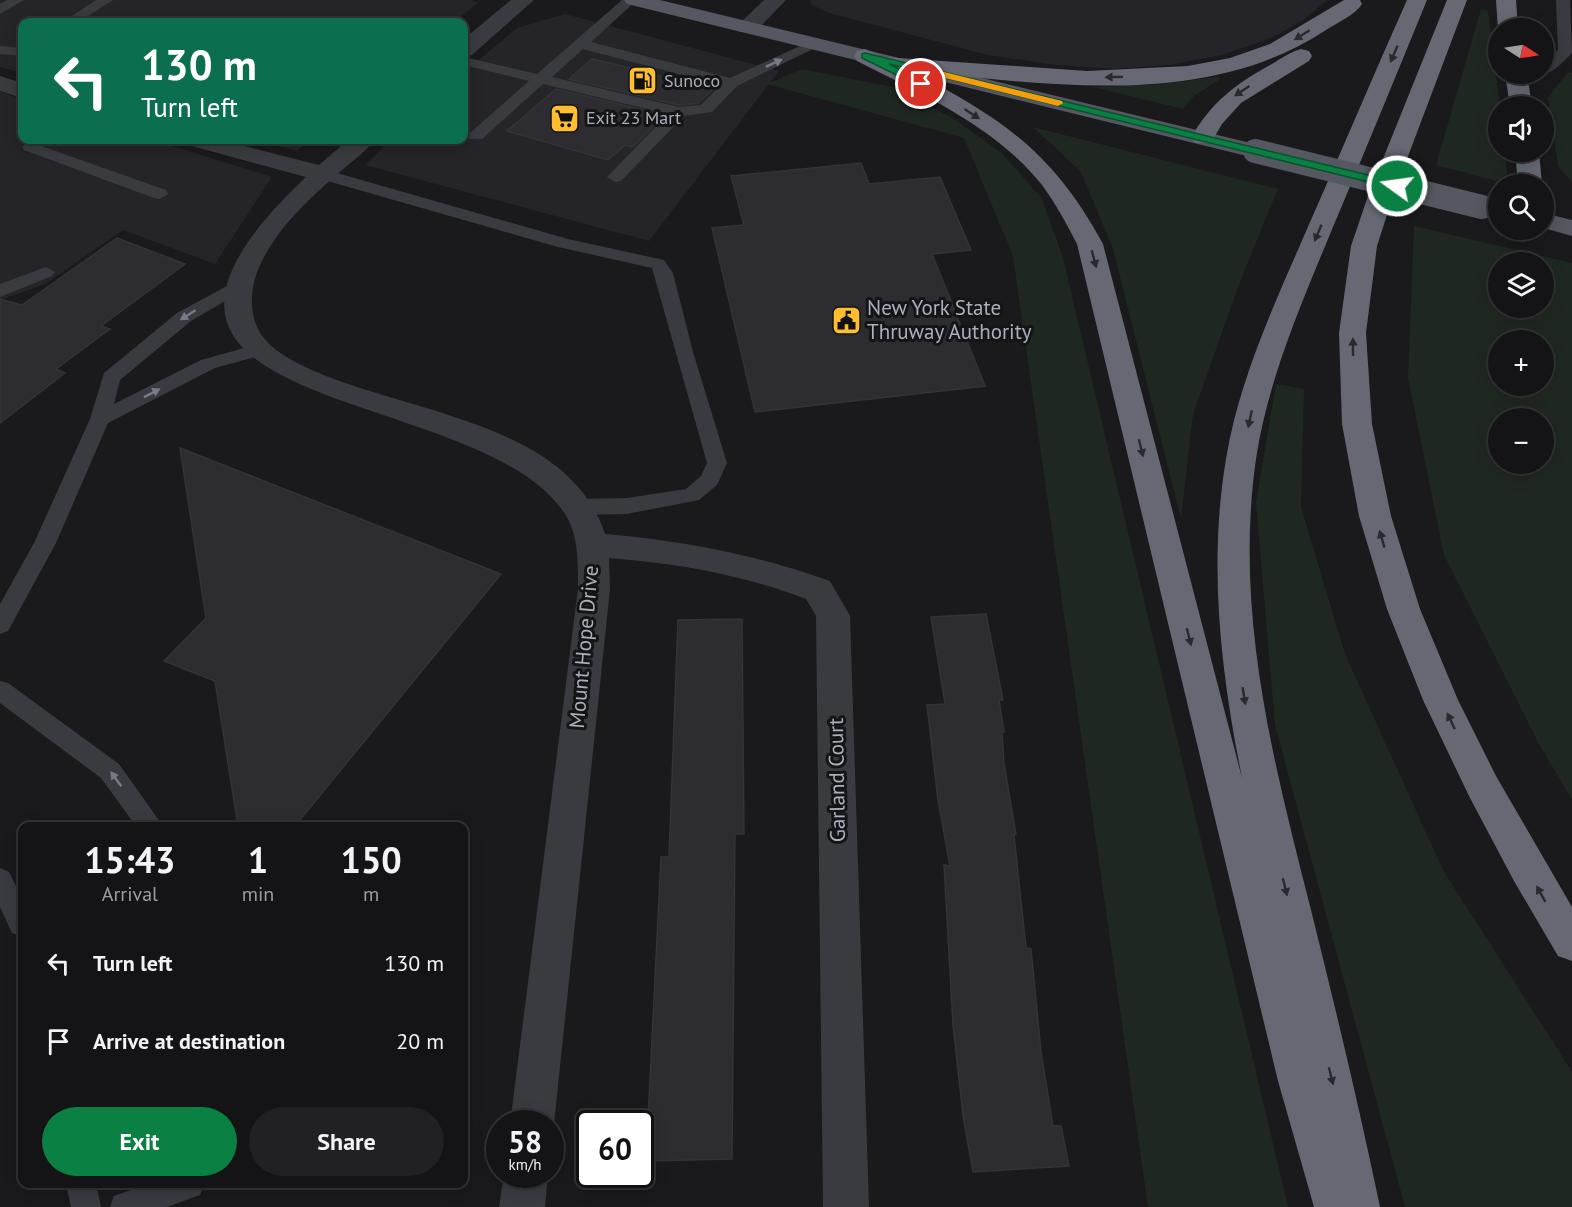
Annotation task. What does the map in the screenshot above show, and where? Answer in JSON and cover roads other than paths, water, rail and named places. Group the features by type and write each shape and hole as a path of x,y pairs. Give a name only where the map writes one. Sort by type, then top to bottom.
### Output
{"highway":[{"path":"1357,1207 1336,1097 1254,757 1238,660 1233,605 1235,503 1241,458 1264,363 1417,0"},
{"path":"1457,0 1384,187 1364,246 1353,315 1353,353 1360,440 1367,483 1396,588 1438,694 1478,779 1549,907 1572,943"},
{"path":"1506,0 1508,18"},
{"path":"877,59 1089,77 1178,74 1234,63 1276,49 1354,2"},
{"path":"1203,138 1216,113 1226,103 1245,88 1315,48 1329,37 1354,2"},
{"path":"877,59 948,99 1023,150 1068,200 1090,244 1299,1081 1337,1207"}],"main road":[{"path":"632,0 1488,208"},
{"path":"1554,224 1572,228"}],"street":[{"path":"468,47 524,0"},
{"path":"747,27 776,0"},
{"path":"0,83 18,90"},
{"path":"211,144 323,174"},
{"name":"Mount Hope Drive","path":"357,144 323,174 273,226 248,263 238,286 240,319 259,350 296,372 497,444 543,471 578,507 587,527 591,545 594,589 534,1110"},
{"name":"Garland Court","path":"591,545 660,550 791,580 818,590 833,616 846,1207"},
{"path":"522,1207 524,1188"}],"lane":[{"path":"0,10 16,0"},
{"path":"77,18 106,0"},
{"path":"476,136 632,0"},
{"path":"1554,61 1566,51 1563,0"},
{"path":"580,44 627,62 687,77 732,83"},
{"path":"468,61 622,99 661,102 679,112 706,109 732,83 816,44"},
{"path":"0,50 18,50"},
{"path":"592,92 605,80"},
{"path":"622,99 635,88"},
{"path":"615,177 679,112"},
{"path":"35,144 30,147 160,194"},
{"path":"323,174 564,243 658,264 664,273 683,352 717,463 710,480 692,495 627,506 578,507"},
{"path":"0,291 46,272"},
{"path":"0,625 45,543 100,419 111,377 184,317 238,286"},
{"path":"100,419 208,364 259,350"},
{"path":"0,690 110,771 147,822"},
{"path":"0,880 18,916"},
{"path":"82,1188 86,1207"},
{"path":"125,1207 178,1188"}],"place":[{"name":"Sunoco","path":"643,81"},
{"name":"Exit 23 Mart","path":"565,118"},
{"name":"New York State Thruway Authority","path":"846,320"}]}
